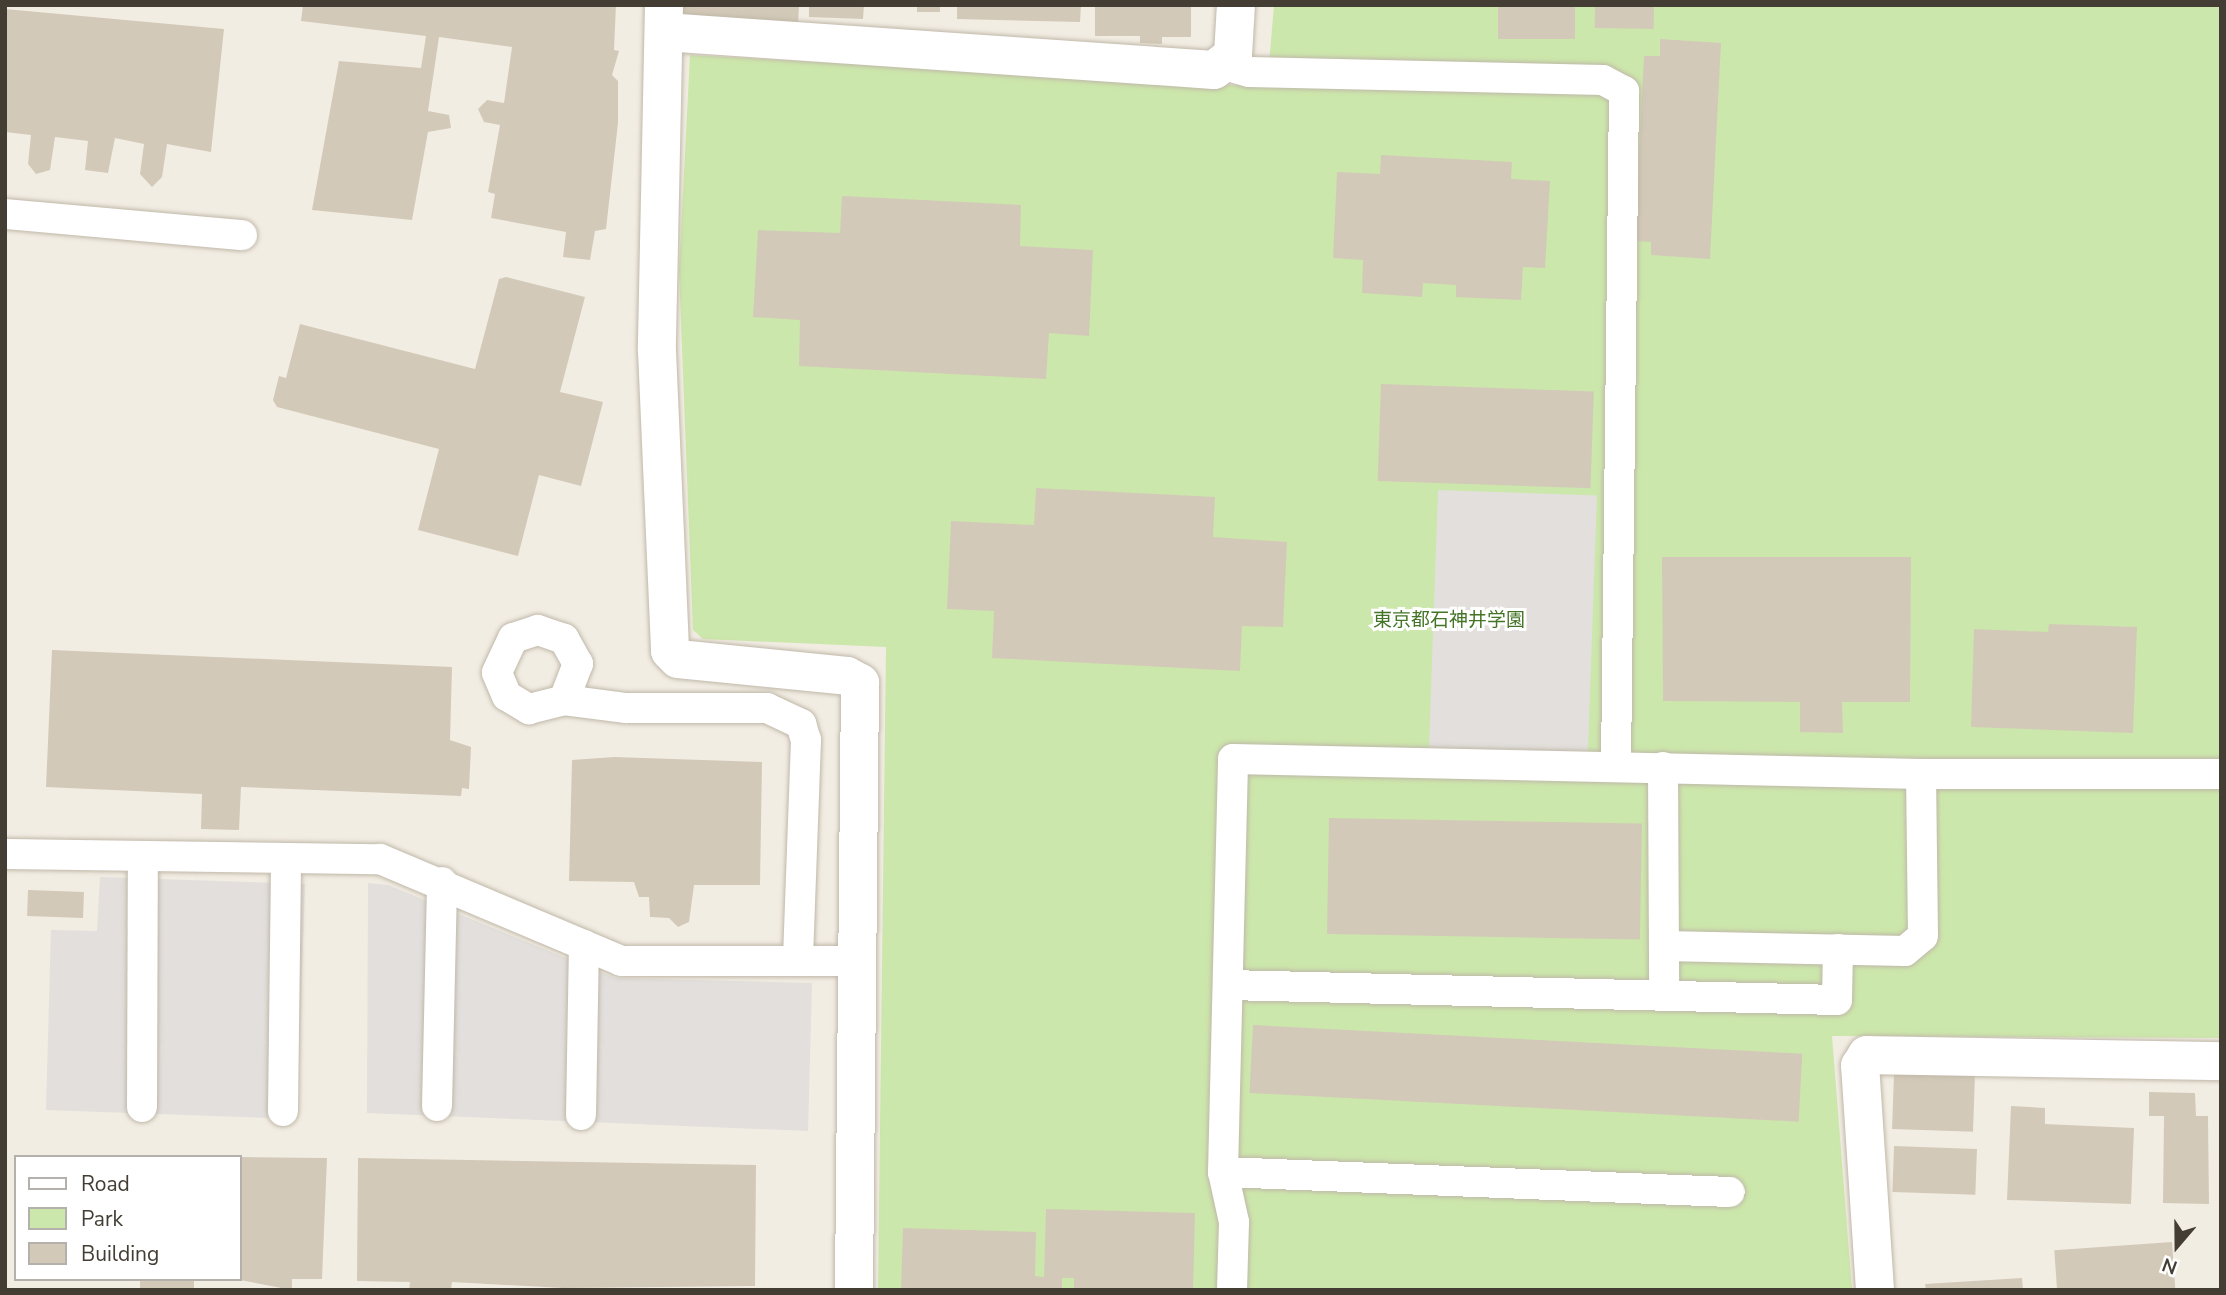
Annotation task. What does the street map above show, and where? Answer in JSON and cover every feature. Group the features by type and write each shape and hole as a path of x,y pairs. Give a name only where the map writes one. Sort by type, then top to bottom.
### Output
{"street":[{"path":"854,1290 855,961 860,682 847,676 678,659 670,651 657,351 664,19 1214,70 1228,66 1236,5"},
{"path":"1875,1290 1860,1066 1867,1055 2221,1061"}],"lane":[{"path":"1228,66 1249,72 1603,80 1624,91 1616,766"},
{"path":"5,214 242,235"},
{"path":"564,700 626,708 767,708 801,724 806,740 798,961"},
{"path":"1232,1290 1234,1222 1223,1172 1233,759 1921,774 2221,774"},
{"path":"1663,767 1664,996"},
{"path":"1664,946 1905,951 1923,936 1921,774"},
{"path":"5,854 380,859 442,882 621,961 855,961"},
{"path":"142,1107 143,856"},
{"path":"283,1111 286,858"},
{"path":"437,1106 442,882"},
{"path":"581,1115 584,945"},
{"path":"1228,985 1837,1000 1838,949"},
{"path":"1223,1172 1730,1192"}],"green space":[{"name":"東京都石神井学園","path":"1274,5 2221,5 2221,1038 1832,1036 1852,1290 878,1290 886,647 703,639 693,630 679,271 690,55 1267,87"}],"shaded area":[{"path":"1438,490 1597,496 1588,753 1429,748"},
{"path":"100,877 305,884 297,1119 46,1110 51,930 97,931"},
{"path":"368,883 388,885 615,978 812,983 808,1131 367,1113"}],"building":[{"path":"303,5 616,5 614,50 619,51 612,75 618,81 618,123 606,229 595,231 590,260 563,257 566,232 491,218 495,194 488,192 500,125 484,122 478,109 487,100 504,103 512,47 439,37 428,111 449,115 451,128 428,132 412,220 312,210 339,61 421,68 426,36 301,21"},
{"path":"683,5 799,5 798,24 682,19"},
{"path":"809,5 864,5 863,19 809,17"},
{"path":"917,5 940,5 940,12 917,12"},
{"path":"957,5 1081,5 1080,22 957,19"},
{"path":"1095,5 1191,5 1191,37 1162,37 1162,44 1140,43 1140,36 1095,36"},
{"path":"1498,5 1575,5 1575,39 1498,39"},
{"path":"1595,5 1654,6 1654,29 1595,28"},
{"path":"5,9 224,29 211,152 167,144 162,177 152,187 140,174 144,144 115,138 108,173 85,170 88,141 55,137 50,170 36,174 28,164 31,135 5,132"},
{"path":"1660,39 1721,43 1710,259 1651,255 1651,242 1635,241 1644,56 1660,56"},
{"path":"1381,155 1512,162 1511,179 1550,181 1545,268 1523,267 1521,300 1456,297 1456,285 1423,283 1422,297 1362,293 1363,260 1333,258 1337,172 1380,174"},
{"path":"842,196 1021,205 1020,246 1093,250 1089,336 1049,333 1046,379 799,366 800,320 753,317 758,230 840,233"},
{"path":"506,277 585,297 560,392 603,402 581,486 539,475 518,556 418,530 439,449 277,407 273,400 279,376 286,378 300,324 475,369 499,279"},
{"path":"1381,384 1594,391 1590,488 1378,481"},
{"path":"1036,488 1215,497 1213,537 1287,542 1283,627 1242,626 1240,671 992,658 994,611 947,609 951,521 1034,525"},
{"path":"1662,557 1911,557 1910,702 1842,702 1843,733 1800,732 1800,702 1663,701"},
{"path":"2049,624 2137,627 2133,733 1971,727 1974,629 2048,632"},
{"path":"52,650 452,667 450,740 471,747 469,789 462,788 461,796 241,787 239,830 201,829 202,794 46,787"},
{"path":"614,757 762,762 760,885 694,885 689,922 678,927 669,918 650,917 649,897 639,897 634,882 569,881 572,760"},
{"path":"1329,818 1642,823 1640,939 1327,934"},
{"path":"28,890 84,892 83,918 27,916"},
{"path":"1253,1025 1802,1054 1799,1122 1249,1093"},
{"path":"1894,1073 1975,1076 1973,1132 1892,1129"},
{"path":"2149,1092 2195,1093 2196,1116 2208,1116 2209,1204 2163,1203 2164,1116 2149,1116"},
{"path":"2011,1106 2045,1108 2045,1124 2134,1128 2131,1204 2007,1200"},
{"path":"1894,1146 1977,1149 1975,1195 1892,1192"},
{"path":"242,1157 327,1158 322,1279 292,1279 292,1290 242,1280"},
{"path":"358,1158 756,1165 755,1286 563,1288 452,1282 451,1290 409,1290 410,1282 357,1281"},
{"path":"1046,1209 1195,1213 1193,1290 1074,1290 1074,1278 1062,1278 1062,1290 901,1290 903,1228 1036,1232 1035,1276 1044,1277"},
{"path":"2172,1242 2175,1290 2057,1290 2054,1250"},
{"path":"2022,1278 2023,1290 1926,1290 1925,1284"},
{"path":"140,1281 194,1281 194,1290 140,1290"}]}
